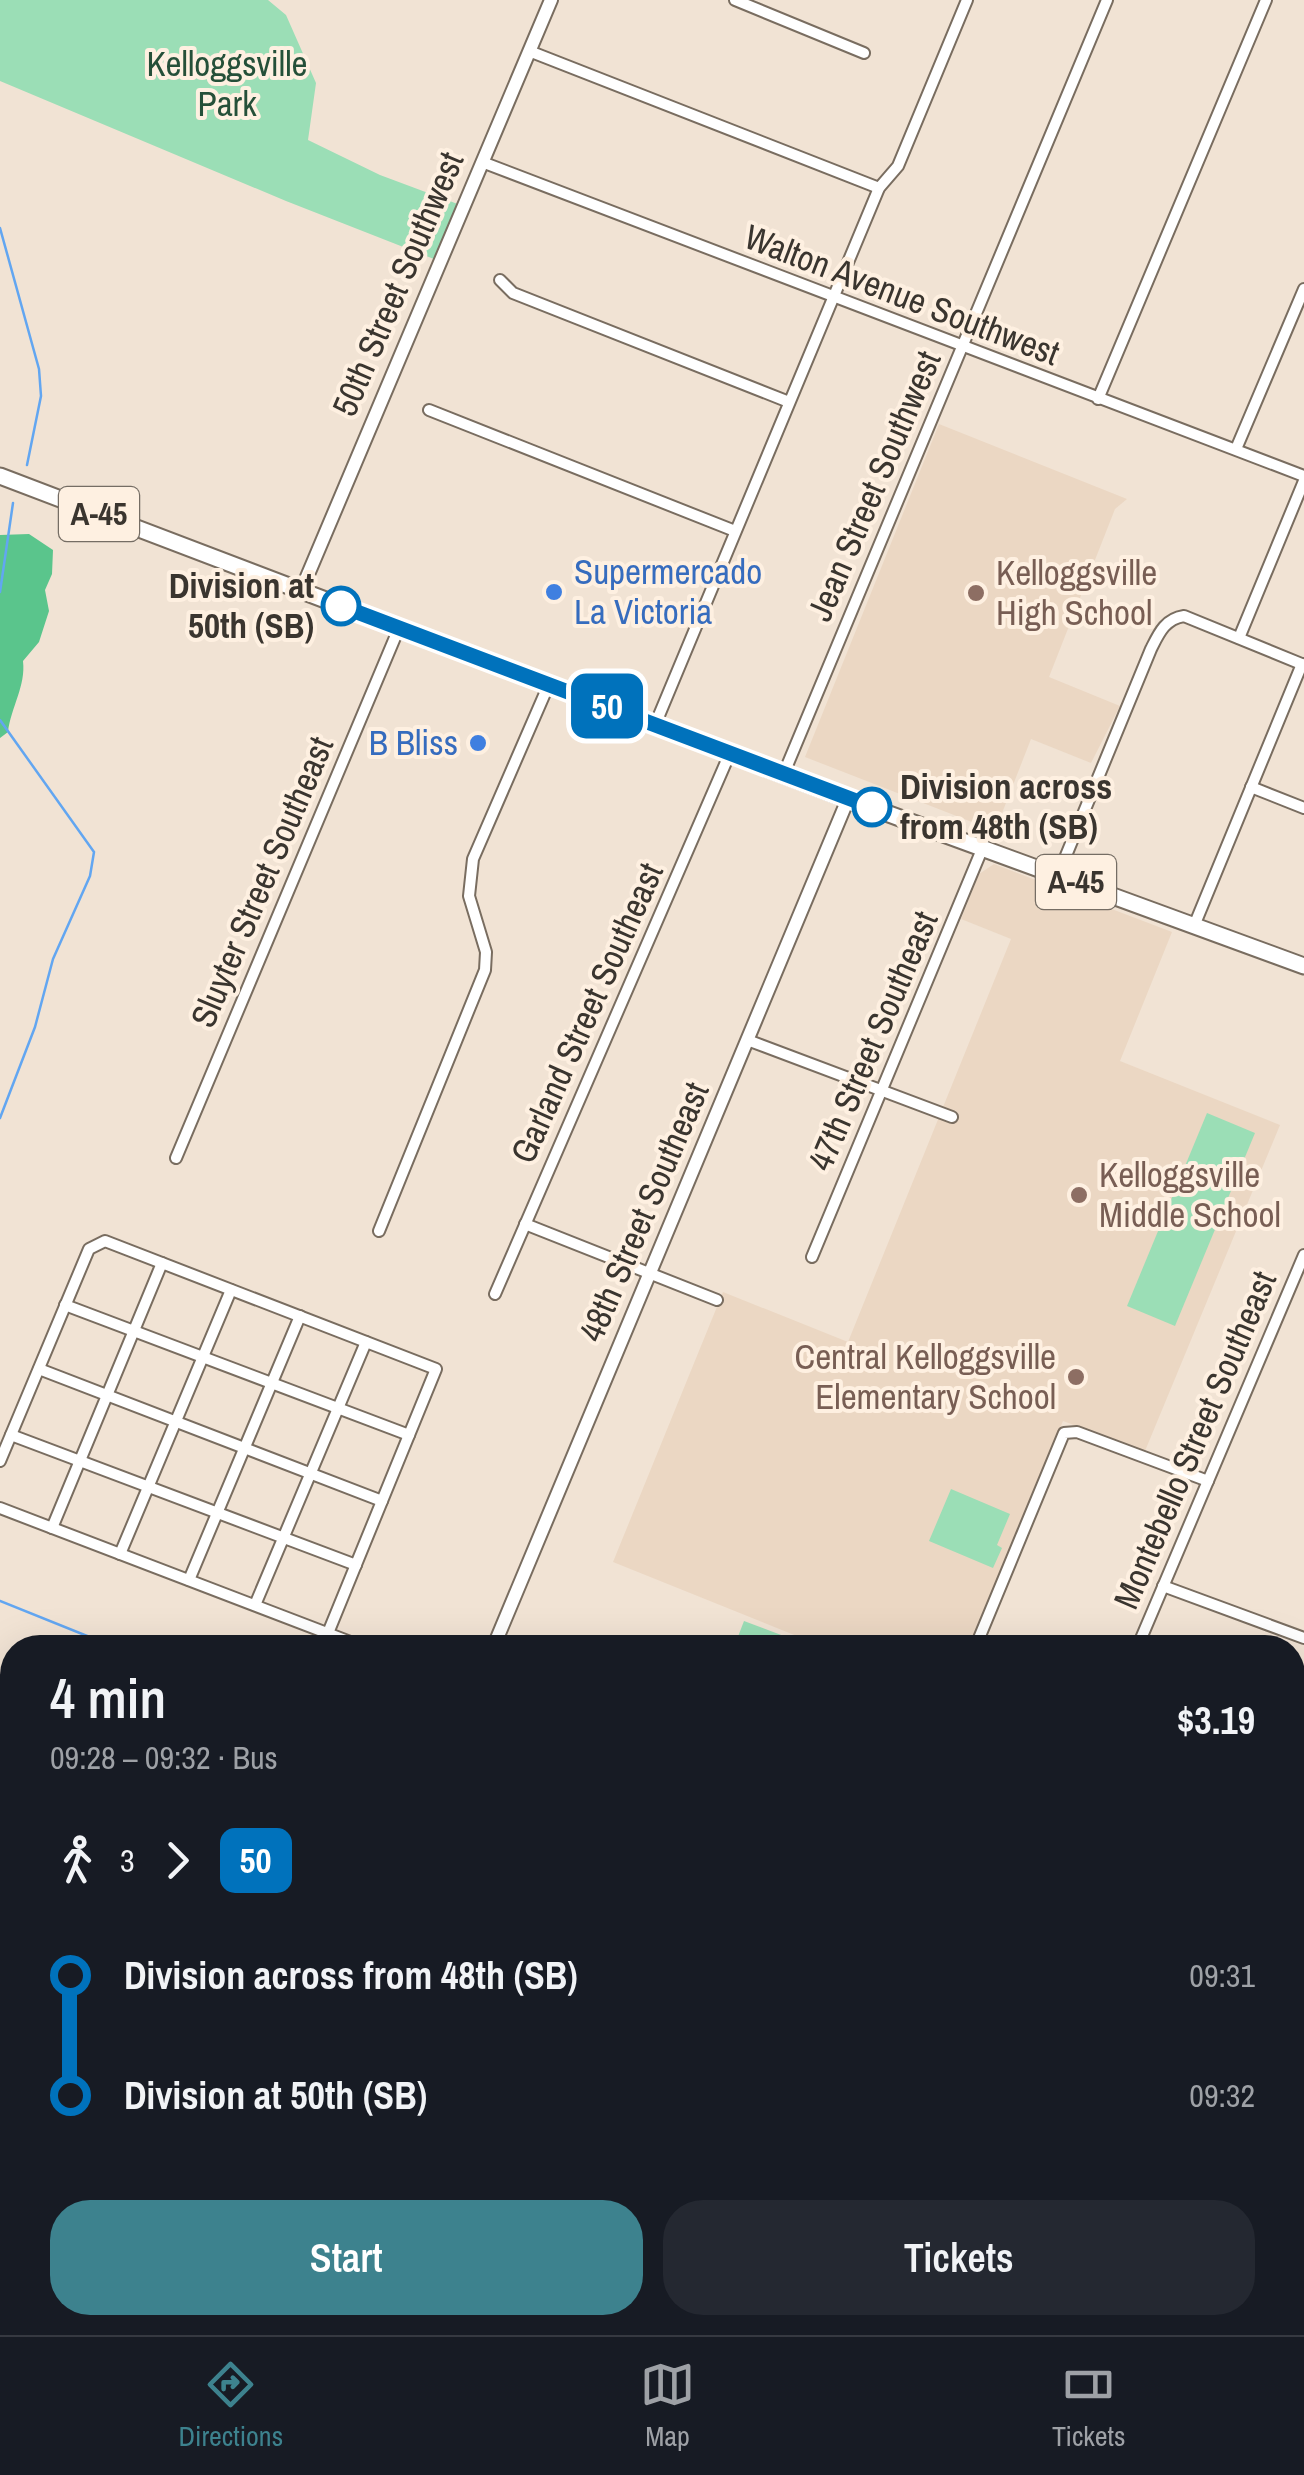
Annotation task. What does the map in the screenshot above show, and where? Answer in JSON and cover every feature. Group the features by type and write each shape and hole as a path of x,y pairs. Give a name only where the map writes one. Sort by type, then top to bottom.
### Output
{"main road":[{"name":"A-45","path":"5,478 848,798 1304,966"}],"street":[{"name":"50th Street Southwest","path":"301,591 550,0"},
{"path":"735,0 864,53"},
{"path":"654,725 878,188 898,166 967,0"},
{"name":"Jean Street Southwest","path":"784,773 1108,0"},
{"path":"1098,398 1266,0"},
{"path":"529,52 878,188"},
{"name":"Walton Avenue Southwest","path":"482,162 1236,449 1304,479"},
{"path":"500,280 513,292 789,402"},
{"path":"1236,449 1304,289"},
{"path":"429,410 735,531"},
{"path":"1239,638 1304,479"},
{"path":"1058,875 1150,649 1161,628 1173,618 1184,616 1303,665 1194,926"},
{"name":"Sluyter Street Southeast","path":"176,1158 399,628"},
{"path":"379,1231 485,970 486,952 469,896 474,859 548,684"},
{"name":"Garland Street Southeast","path":"495,1294 730,753"},
{"path":"1252,787 1304,808"},
{"name":"48th Street Southeast","path":"499,1635 848,798"},
{"name":"47th Street Southeast","path":"812,1257 983,847"},
{"path":"750,1041 952,1117"},
{"path":"525,1224 717,1300"},
{"path":"0,1461 89,1249 105,1241 436,1368 328,1633"},
{"name":"Montebello Street Southeast","path":"1142,1635 1304,1255"},
{"path":"52,1528 162,1263"},
{"path":"120,1554 231,1290"},
{"path":"65,1305 409,1435"},
{"path":"189,1580 300,1316"},
{"path":"255,1605 366,1342"},
{"path":"39,1368 382,1501"},
{"path":"980,1635 1066,1432 1077,1432 1208,1481"},
{"path":"11,1435 356,1565"},
{"path":"0,1508 333,1635"},
{"path":"1163,1586 1296,1635"}],"shaded area":[{"name":"Kelloggsville High School","path":"939,424 1127,499 1115,509 1049,677 1120,706 1091,763 1031,739 995,831 805,757"},
{"name":"Kelloggsville Middle School","path":"994,864 1172,932 1120,1061 1280,1125 1145,1451 1063,1421 975,1635 794,1635 613,1562 723,1292 848,1342 1011,939 961,919 979,874"}],"green space":[{"name":"Kelloggsville Park","path":"0,0 268,0 286,15 316,83 308,140 380,175 463,206 439,261 0,81"},
{"path":"29,534 53,550 52,574 45,590 49,611 39,642 23,661 8,732 0,738 0,535"},
{"path":"1207,1113 1255,1133 1175,1326 1127,1306"},
{"path":"951,1489 1010,1514 997,1545 1002,1548 993,1568 929,1541"},
{"path":"744,1621 781,1635 739,1635"}],"waterway":[{"path":"0,228 39,369 41,396 27,465"},
{"path":"0,592 13,503"},
{"path":"0,720 94,852 90,876 53,959 35,1027 0,1118"},
{"path":"0,1601 85,1635"}],"bus line":[{"name":"50","path":"341,606 872,807"}],"place":[{"name":"Supermercado La Victoria","path":"554,592"},
{"name":"Kelloggsville High School","path":"976,593"},
{"name":"Division at 50th (SB)","path":"341,606"},
{"name":"B Bliss","path":"478,743"},
{"name":"Division across from 48th (SB)","path":"872,807"},
{"name":"Kelloggsville Middle School","path":"1079,1195"},
{"name":"Central Kelloggsville Elementary School","path":"1076,1377"}]}
